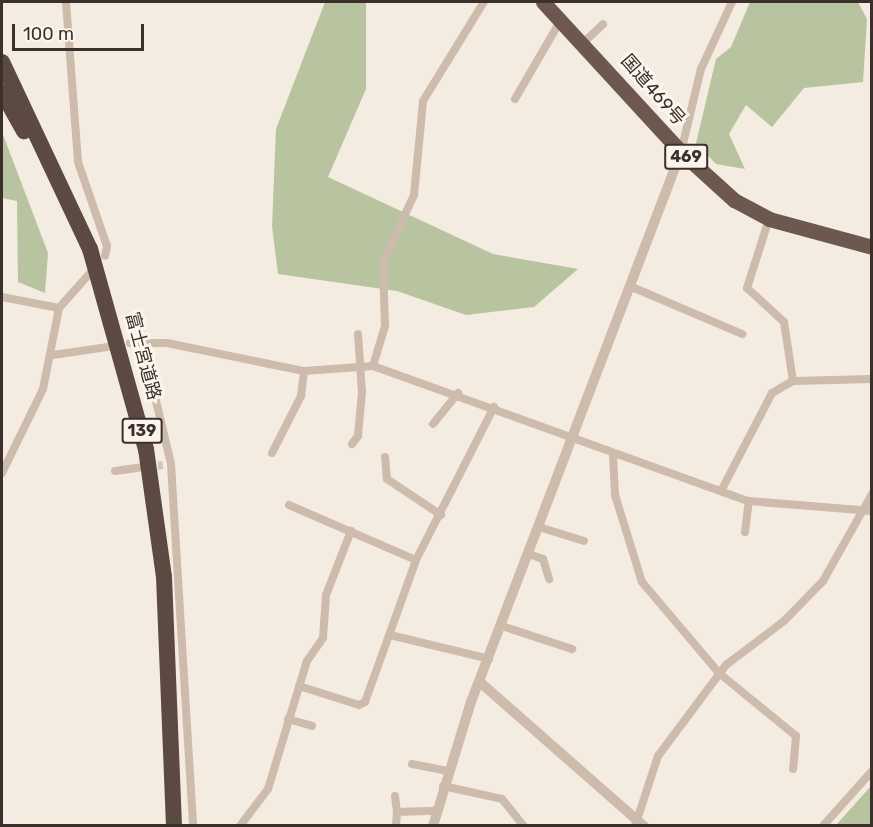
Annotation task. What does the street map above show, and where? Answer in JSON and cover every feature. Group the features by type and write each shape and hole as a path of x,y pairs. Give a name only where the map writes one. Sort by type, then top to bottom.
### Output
{"highway":[{"name":"国道469号","path":"543,2 562,18 681,152 734,200 770,219 872,247"},
{"name":"富士宮道路","path":"2,62 98,253 136,404 155,502 171,673 174,825"},
{"path":"2,92 98,253"}],"street":[{"path":"66,2 78,162 107,246 98,253"},
{"path":"373,366 385,326 383,262 414,195 423,101 484,2"},
{"path":"433,825 447,771 572,438 632,287 681,152 701,69 732,2"},
{"path":"516,99 562,18"},
{"path":"584,42 603,24"},
{"path":"770,219 747,288 784,322 793,381"},
{"path":"2,473 43,389 53,354 59,308 91,272"},
{"path":"632,287 742,334"},
{"path":"2,297 59,308"},
{"path":"352,444 358,436 358,334"},
{"path":"130,343 142,342 304,371 373,366 458,393 613,455 749,501 867,510"},
{"path":"142,342 164,418 193,825"},
{"path":"53,354 108,347"},
{"path":"272,453 301,396 304,371"},
{"path":"721,491 772,393 793,381 872,379"},
{"path":"433,424 458,393"},
{"path":"299,686 359,705 365,702 390,635 390,621 416,560 441,515 494,407"},
{"path":"613,455 615,495 642,582 719,673 796,736 794,770"},
{"path":"385,458 387,479 441,515"},
{"path":"114,471 144,467"},
{"path":"481,683 639,823 658,756 719,673 823,580 867,510 872,494"},
{"path":"745,532 749,501"},
{"path":"290,505 416,560"},
{"path":"539,527 584,541"},
{"path":"240,825 268,789 299,686 323,638 326,595 351,531"},
{"path":"529,554 543,559 549,579"},
{"path":"502,626 572,649"},
{"path":"390,635 489,659"},
{"path":"288,719 312,726"},
{"path":"411,764 447,771"},
{"path":"823,825 872,771"},
{"path":"443,786 502,799 524,825"},
{"path":"395,796 396,825"},
{"path":"397,812 435,811"}],"green space":[{"path":"325,2 366,2 366,89 328,177 493,254 578,269 534,307 466,315 397,291 278,274 272,226 276,129"},
{"path":"750,2 858,2 867,19 863,82 804,88 772,127 746,105 729,134 745,169 716,164 696,143 716,59 731,47"},
{"path":"2,132 48,253 45,293 18,282 17,201 2,198"},
{"path":"871,786 871,825 836,825"}],"tunnel":[{"path":"146,467 163,465"}]}
